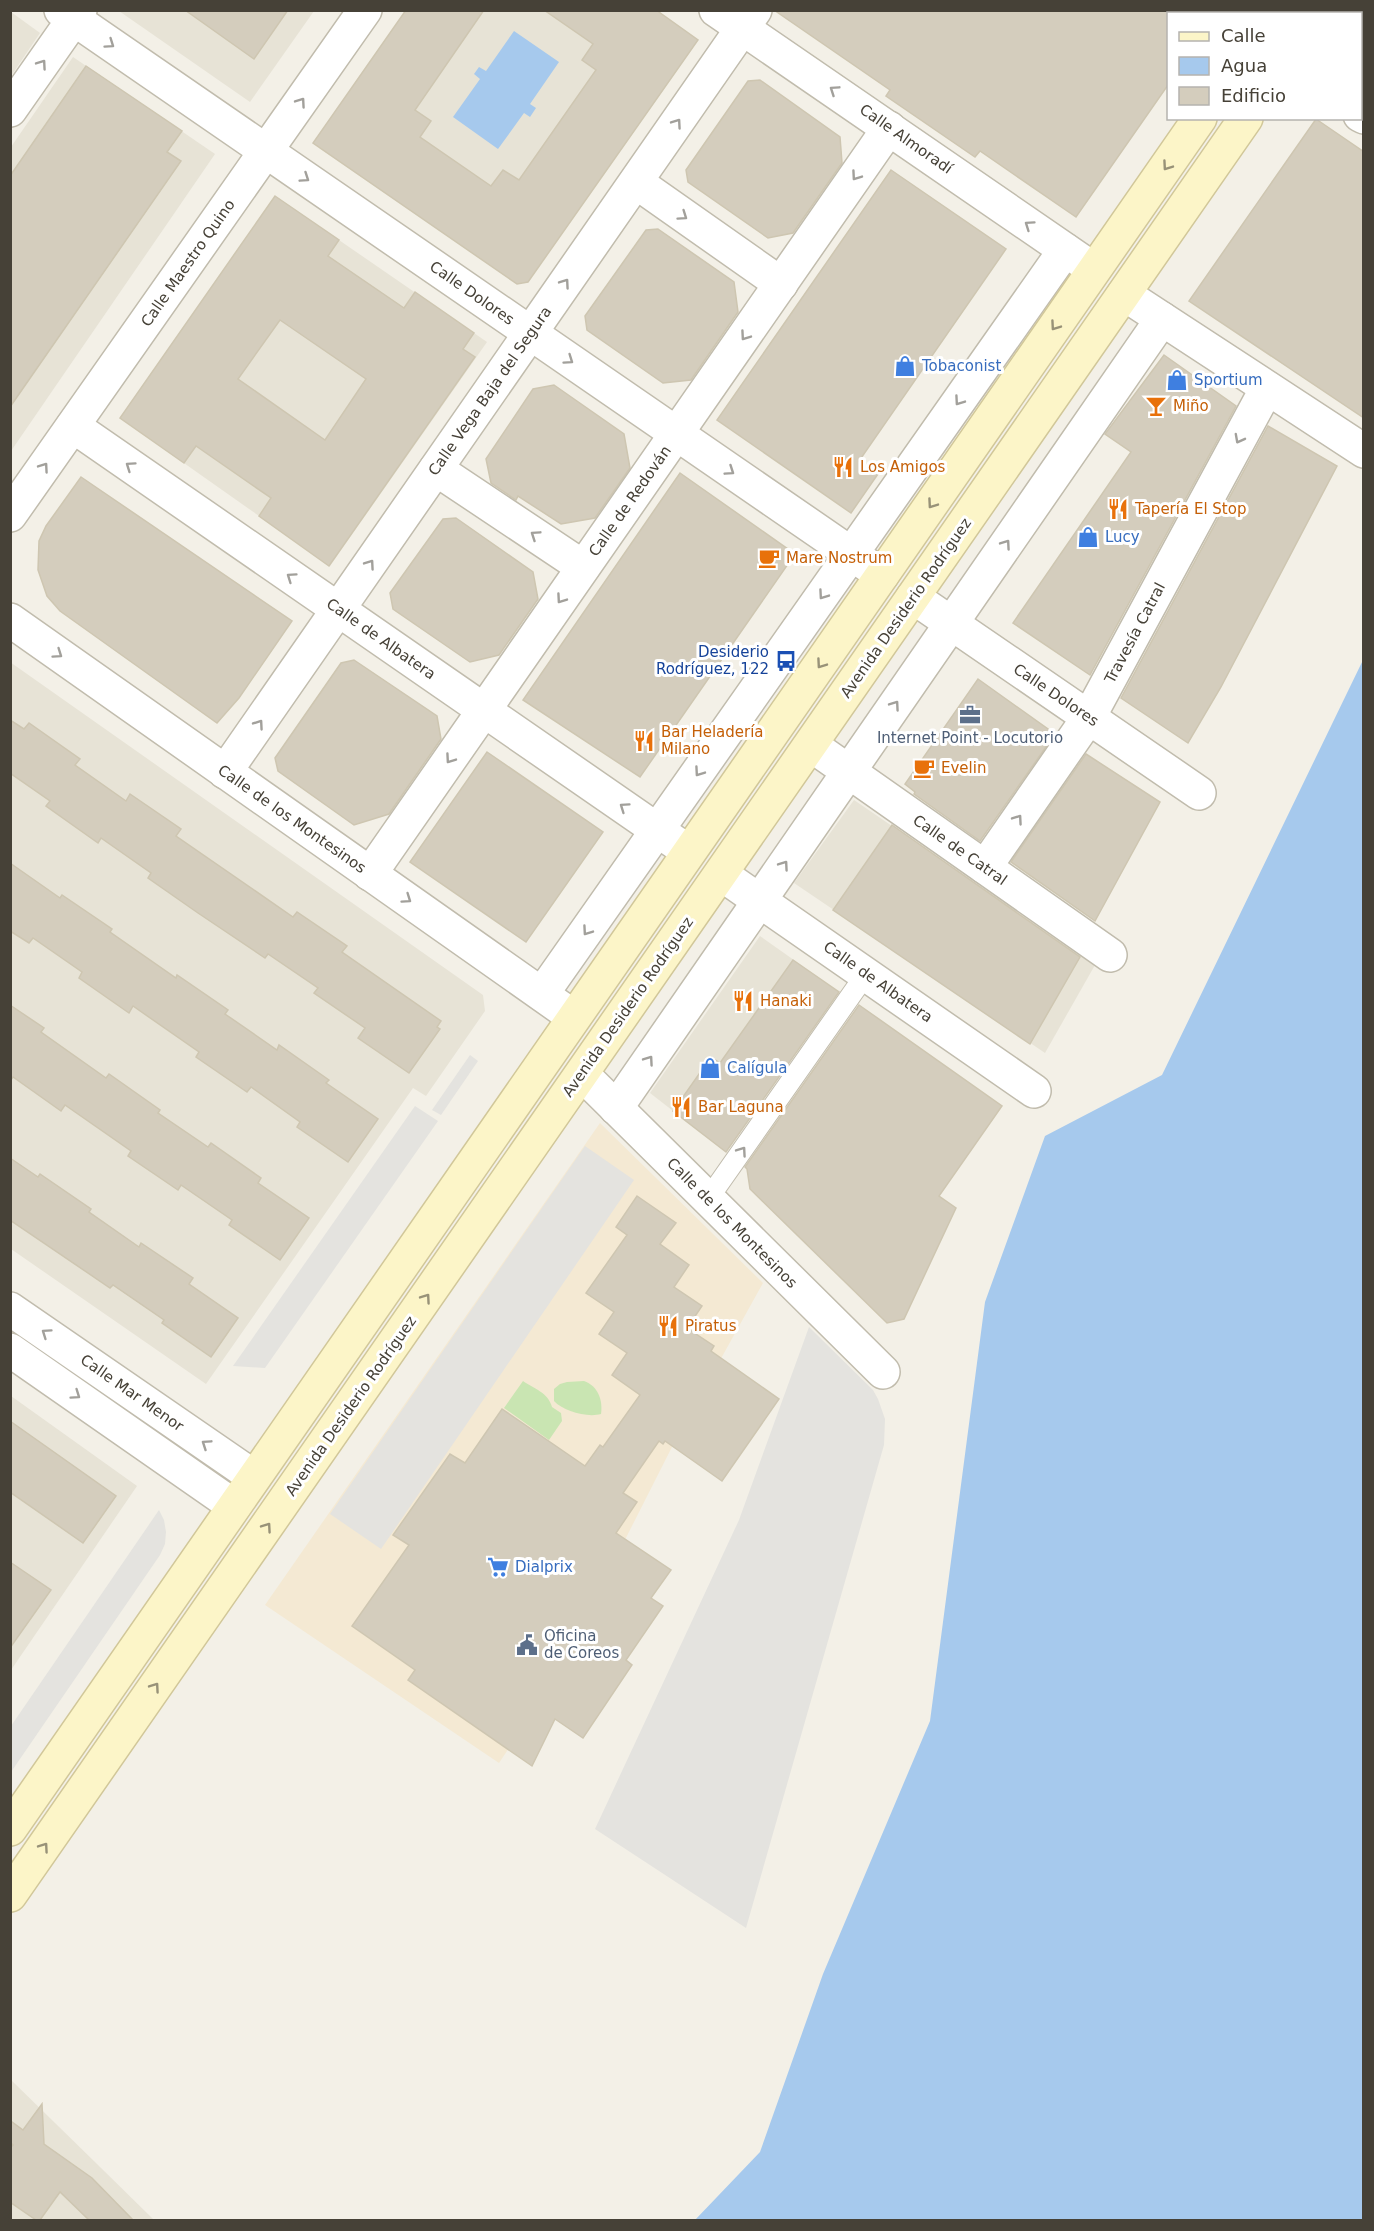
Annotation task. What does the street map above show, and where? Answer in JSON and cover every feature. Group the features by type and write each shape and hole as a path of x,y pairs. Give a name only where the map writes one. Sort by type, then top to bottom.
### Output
{"street":[{"name":"Calle Maestro Quino","path":"10,515 365,10"},
{"name":"Calle Dolores","path":"72,13 266,152 882,575"},
{"path":"10,110 72,13"},
{"name":"Calle Almoradí","path":"738,16 889,128 1094,270"},
{"name":"Calle Vega Baja del Segura","path":"225,772 636,182 738,16"},
{"path":"10,1829 1199,120"},
{"name":"Avenida Desiderio Rodríguez","path":"10,1895 1245,120"},
{"name":"Calle de Redován","path":"370,873 889,128"},
{"path":"636,182 781,284"},
{"path":"542,994 1065,250"},
{"path":"1124,294 1364,452"},
{"path":"616,1108 1162,319"},
{"name":"Travesía Catral","path":"985,867 1089,717 1267,388"},
{"name":"Calle de Albatera","path":"73,426 690,852"},
{"path":"436,469 584,567"},
{"name":"Calle Dolores","path":"913,597 1200,793"},
{"name":"Calle de los Montesinos","path":"10,620 574,1017"},
{"name":"Calle de Catral","path":"811,745 1110,955"},
{"name":"Calle de Albatera","path":"721,874 1034,1091"},
{"name":"Calle de los Montesinos","path":"582,1074 883,1372"},
{"name":"Calle Mar Menor","path":"10,1309 254,1477"},
{"path":"10,1350 234,1506"}],"lane":[{"path":"708,1199 866,974"}],"shaded area":[{"path":"119,11 314,11 250,102"},
{"path":"406,11 656,11 692,36 694,46 528,282 517,284 319,148 318,137"},
{"path":"11,12 40,33 11,76"},
{"path":"73,57 215,154 11,451 11,147"},
{"path":"275,196 487,342 330,566 120,418"},
{"path":"10,662 483,995 485,1011 426,1096 413,1088 206,1384 11,1249"},
{"path":"854,800 1095,965 1045,1053 794,883"},
{"path":"760,936 835,989 722,1149 650,1093"},
{"path":"470,1055 478,1061 441,1115 432,1110"},
{"path":"415,1106 438,1121 265,1368 233,1366"},
{"path":"600,1123 763,1283 674,1443 553,1682 499,1763 265,1605"},
{"path":"585,1146 634,1180 381,1549 330,1514"},
{"path":"809,1327 873,1390 885,1419 884,1445 746,1928 595,1829 739,1520"},
{"path":"11,1396 137,1486 11,1670"},
{"path":"159,1510 166,1532 165,1544 160,1555 11,1772 11,1726"},
{"path":"10,2079 99,2166 154,2220 11,2220"}],"green space":[{"path":"523,1381 544,1394 552,1407 561,1413 562,1421 549,1440 504,1408"},
{"path":"584,1381 596,1390 601,1404 601,1414 576,1413 563,1408 554,1401 554,1389 560,1384"}],"water":[{"path":"514,31 559,62 530,104 536,108 530,117 524,113 498,149 453,117 480,79 474,74 479,67 486,71"},
{"path":"1363,660 1363,2220 695,2220 760,2152 823,1974 930,1721 985,1302 1045,1136 1162,1075"}],"building":[{"path":"185,10 288,10 254,59"},
{"path":"406,10 484,10 415,110 431,121 420,137 491,186 503,170 519,180 596,70 582,60 593,44 544,10 656,10 698,40 528,282 517,284 313,143"},
{"path":"774,10 1168,10 1167,86 1076,217 980,151 975,157 886,96 890,90"},
{"path":"86,66 182,131 167,152 181,161 10,407 10,176"},
{"path":"760,80 840,137 842,163 793,233 768,238 688,182 686,170 748,81"},
{"path":"1315,120 1364,152 1364,418 1189,301"},
{"path":"891,170 1006,249 859,461 878,474 851,513 717,420"},
{"path":"275,196 339,240 328,256 404,308 415,292 474,333 463,349 475,357 329,566 259,516 271,498 196,446 184,463 120,418","holes":["280,320 366,379 325,440 238,379"]},
{"path":"658,229 734,282 738,312 691,380 663,383 587,330 585,316 646,230"},
{"path":"1164,355 1236,406 1090,675 1013,623 1131,452 1105,434"},
{"path":"554,385 624,434 630,468 595,518 561,524 518,496 516,500 491,483 486,459 533,389"},
{"path":"1268,426 1337,466 1221,687 1188,743 1121,698"},
{"path":"680,473 795,554 640,777 523,700"},
{"path":"81,477 292,621 239,698 217,723 60,611 47,596 38,570 39,541 46,526"},
{"path":"456,518 533,572 538,599 499,655 470,662 393,609 390,593 443,519"},
{"path":"354,660 437,716 441,739 389,814 354,825 278,771 275,758 341,663"},
{"path":"978,679 1055,734 980,841 914,794 915,792 905,784"},
{"path":"10,720 24,729 29,723 80,759 75,765 126,801 130,794 181,829 176,836 293,917 297,912 347,946 342,952 441,1021 437,1027 440,1029 409,1073 358,1038 365,1028 314,993 318,988 268,954 265,958 148,878 151,873 101,838 98,843 46,806 50,801 10,773"},
{"path":"487,752 603,832 526,942 410,862"},
{"path":"1086,754 1160,802 1095,921 1011,862"},
{"path":"892,825 1080,957 1030,1044 833,910"},
{"path":"10,863 60,898 62,895 112,929 110,932 176,978 177,975 228,1010 225,1014 277,1050 279,1045 329,1080 326,1083 378,1119 348,1162 297,1127 300,1122 251,1087 247,1092 196,1057 199,1052 133,1006 129,1013 79,978 82,972 33,938 29,943 10,931"},
{"path":"793,960 839,992 726,1152 673,1111 711,1057 720,1063"},
{"path":"10,1005 44,1028 41,1032 106,1078 109,1074 160,1110 158,1113 208,1147 211,1143 261,1178 258,1183 309,1218 280,1260 229,1225 232,1220 181,1185 178,1190 128,1156 131,1151 65,1105 61,1111 13,1077 10,1081"},
{"path":"859,1005 1002,1106 939,1196 956,1208 904,1319 887,1323 750,1189 745,1167"},
{"path":"10,1158 38,1177 40,1174 91,1209 89,1212 139,1247 141,1243 193,1278 189,1284 238,1318 211,1357 162,1323 164,1320 113,1285 110,1288 10,1220"},
{"path":"637,1196 676,1223 660,1244 689,1265 674,1287 702,1306 687,1328 714,1346 711,1351 779,1399 722,1481 665,1441 663,1444 659,1441 623,1493 637,1502 616,1533 671,1570 651,1598 663,1606 626,1660 632,1665 583,1738 555,1719 532,1766 408,1680 415,1670 352,1626 409,1545 393,1535 450,1454 465,1463 502,1409 585,1466 600,1445 603,1447 640,1395 612,1375 627,1353 599,1334 614,1312 586,1293 627,1235 616,1227"},
{"path":"10,1421 116,1496 83,1543 10,1492"},
{"path":"10,1562 51,1590 10,1648"},
{"path":"42,2104 44,2144 92,2178 133,2220 89,2220 60,2192 40,2220 36,2220 10,2202 10,2148 13,2145 10,2142 10,2124 12,2122 23,2130"}],"place":[{"name":"Tobaconist","path":"905,366"},
{"name":"Sportium","path":"1177,380"},
{"name":"Miño","path":"1156,406"},
{"name":"Los Amigos","path":"843,467"},
{"name":"Tapería El Stop","path":"1118,509"},
{"name":"Lucy","path":"1088,537"},
{"name":"Mare Nostrum","path":"769,558"},
{"name":"Desiderio Rodríguez, 122","path":"786,661"},
{"name":"Internet Point - Locutorio","path":"970,715"},
{"name":"Bar Heladería Milano","path":"644,741"},
{"name":"Evelin","path":"924,768"},
{"name":"Hanaki","path":"743,1001"},
{"name":"Calígula","path":"710,1068"},
{"name":"Bar Laguna","path":"681,1107"},
{"name":"Piratus","path":"668,1326"},
{"name":"Dialprix","path":"498,1567"},
{"name":"Oficina de Coreos","path":"527,1645"}]}
